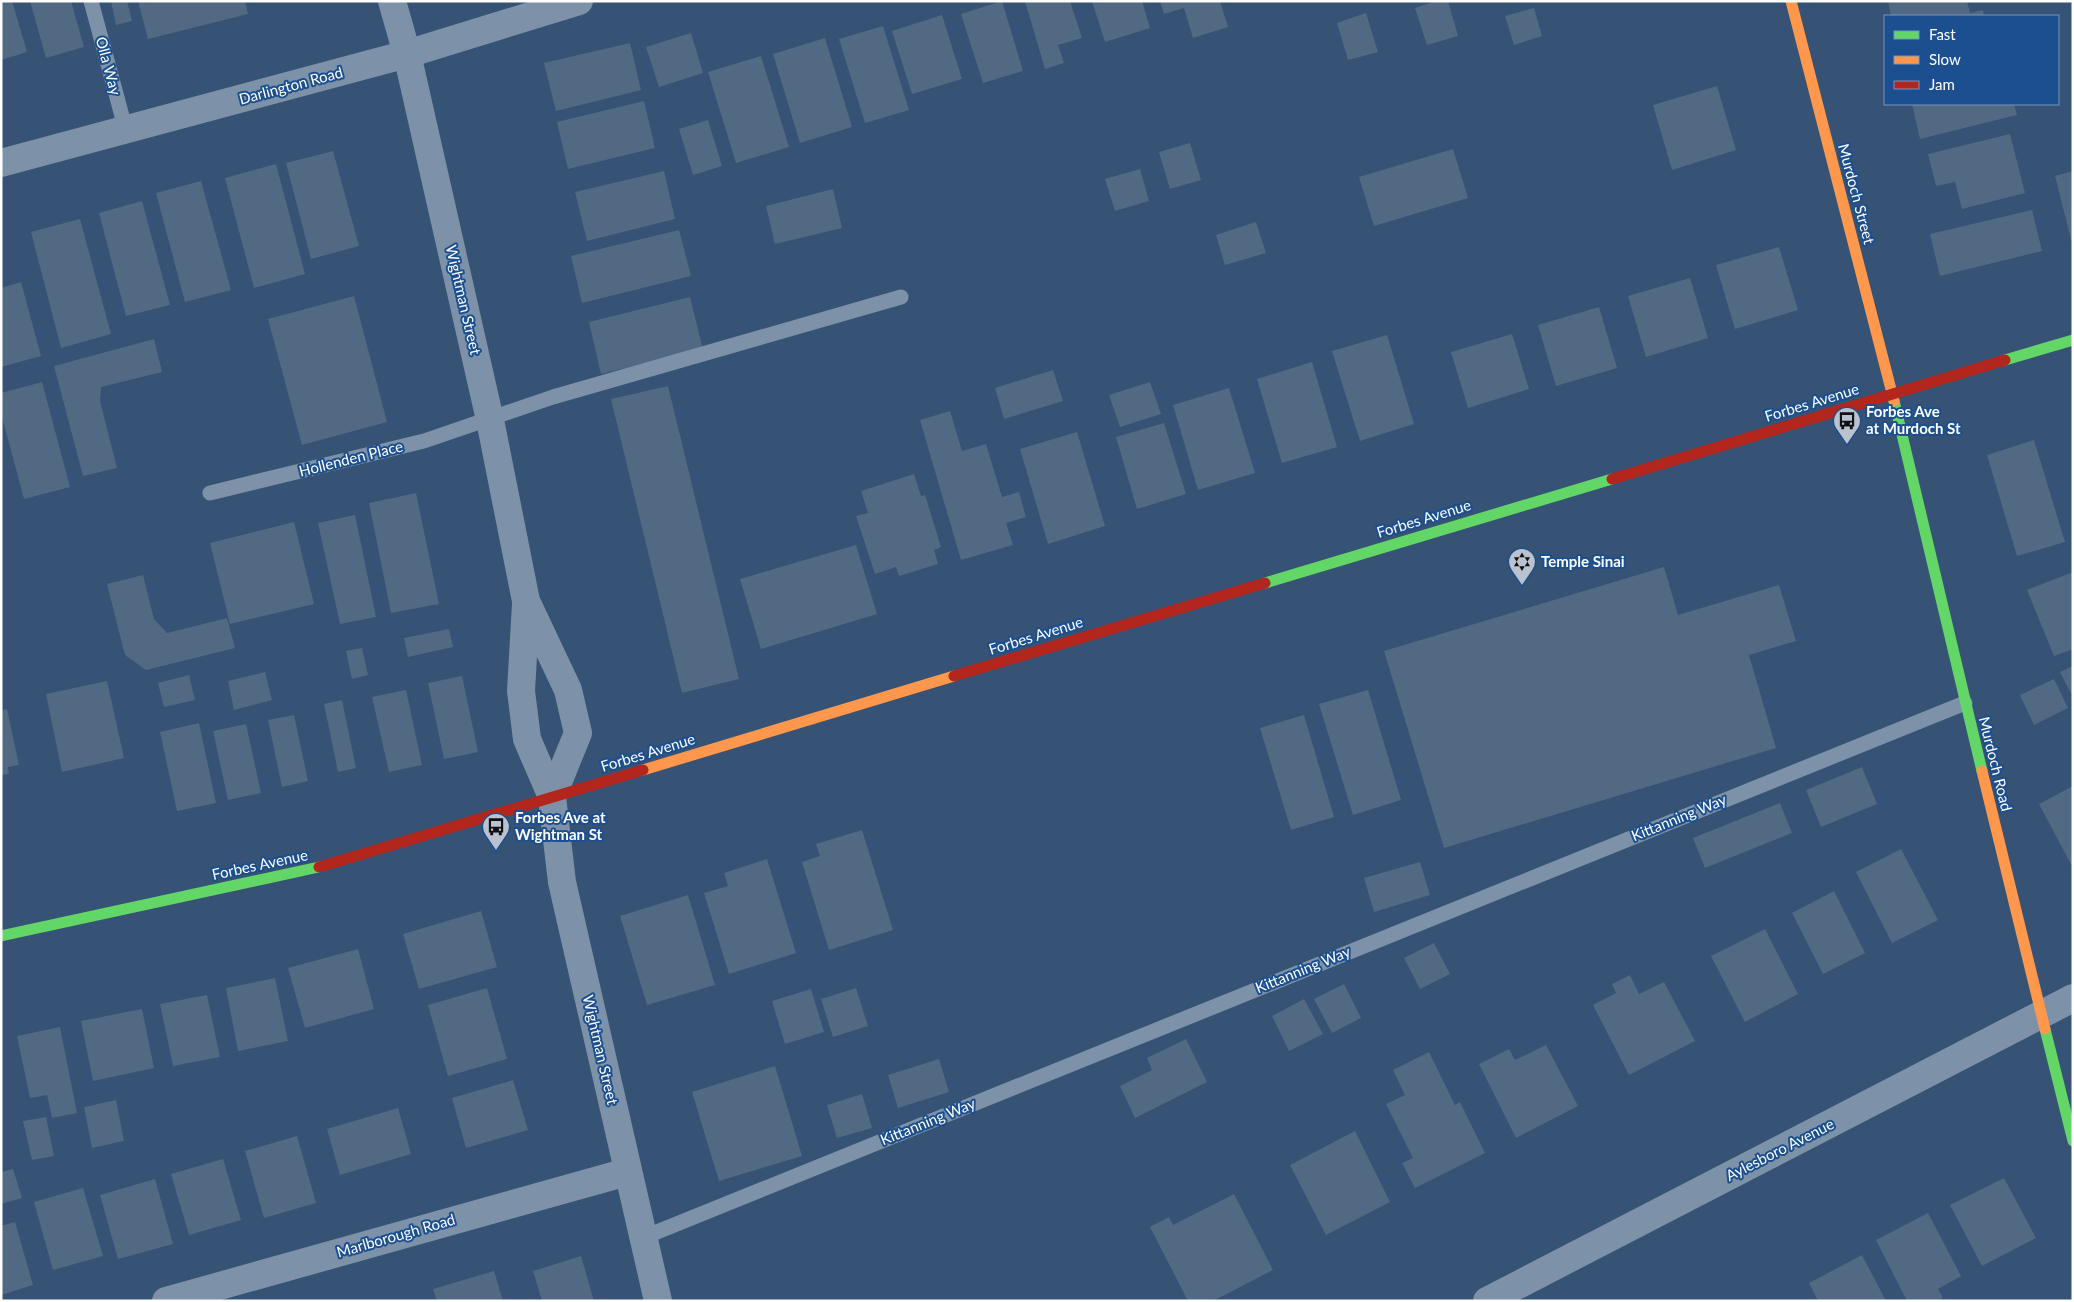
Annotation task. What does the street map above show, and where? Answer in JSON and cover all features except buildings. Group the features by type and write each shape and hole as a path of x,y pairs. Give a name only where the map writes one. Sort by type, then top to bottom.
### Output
{"main road":[{"name":"Murdoch Street","path":"1791,1 1892,394"},
{"name":"Forbes Avenue","path":"1,936 309,870 2073,340"},
{"name":"Murdoch Road","path":"1892,394 1965,703 2073,1141"}],"street":[{"name":"Wightman Street","path":"392,1 407,54 490,420 526,601 568,690 578,734 552,798"},
{"name":"Darlington Road","path":"1,163 126,131 407,54 579,1"},
{"name":"Wightman Street","path":"526,601 521,691 527,739 552,798 562,882 642,1238 658,1301"},
{"name":"Aylesboro Avenue","path":"1487,1301 2073,998"},
{"name":"Marlborough Road","path":"166,1301 627,1172"}],"lane":[{"name":"Olla Way","path":"91,1 126,131"},
{"name":"Hollenden Place","path":"210,493 424,441 553,397 901,296"},
{"name":"Kittanning Way","path":"642,1238 1965,703"}],"traffic: fast":[{"path":"2005,360 2073,340"},
{"path":"1894,401 1982,771"},
{"path":"1265,583 1612,479"},
{"path":"1,936 319,867"},
{"path":"2045,1029 2073,1141"}],"traffic: slow":[{"path":"1791,1 1894,401"},
{"path":"643,770 954,676"},
{"path":"1982,771 2045,1029"}],"traffic: jam":[{"path":"1612,479 2005,360"},
{"path":"954,676 1265,583"},
{"path":"319,867 643,770"}],"place":[{"name":"Forbes Ave at Murdoch St","path":"1847,445"},
{"name":"Temple Sinai","path":"1522,586"},
{"name":"Forbes Ave at Wightman St","path":"496,851"}]}
